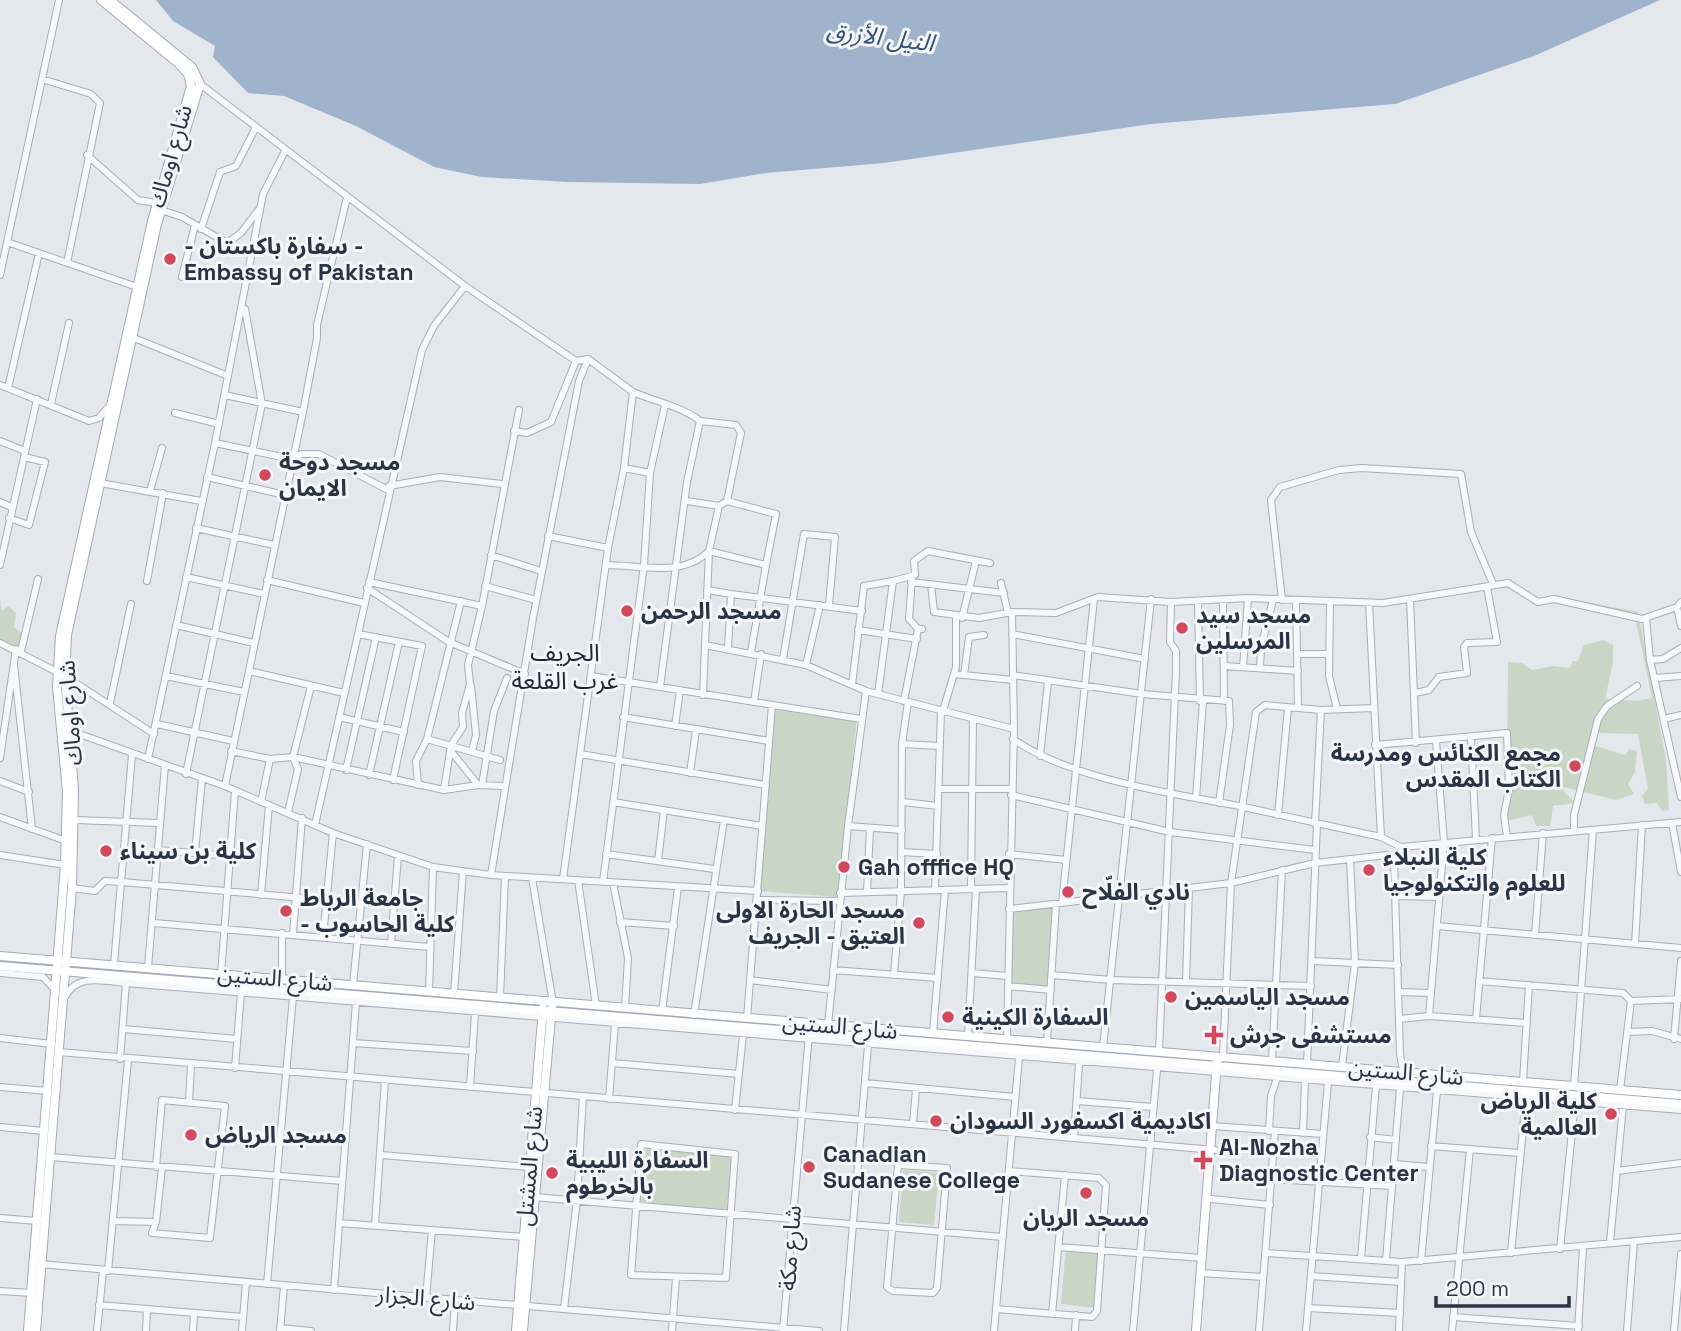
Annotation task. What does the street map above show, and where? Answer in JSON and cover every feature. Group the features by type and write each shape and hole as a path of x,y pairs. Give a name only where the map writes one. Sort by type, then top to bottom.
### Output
{"main road":[{"path":"101,0 179,64 194,83"},
{"path":"110,0 192,67 194,83"},
{"name":"شارع اوماك","path":"64,944 61,930 66,841 66,769 61,674 78,568 111,403 133,324 159,206 194,109 194,83"},
{"name":"شارع اوماك","path":"78,568 134,338 137,288 194,83"},
{"name":"شارع اوماك","path":"29,1331 50,1157 59,1052 61,970 72,888 74,820 71,731 61,674"},
{"name":"شارع الستين","path":"0,956 500,998 547,1010 597,1006 662,1011 679,1017"},
{"name":"شارع الستين","path":"0,966 99,974 235,991 295,994 310,992 427,1005 694,1018 927,1046 1219,1071 1681,1104"},
{"path":"30,968 43,977"},
{"path":"84,980 99,974"},
{"path":"295,994 299,981"},
{"path":"310,992 311,982"},
{"name":"شارع اوماك","path":"36,1331 38,1221 52,1044 61,997"},
{"name":"شارع المشتل","path":"523,1331 521,1306 529,1167 547,1010"},
{"name":"شارع الستين","path":"694,1018 747,1018 809,1032 828,1025 1681,1095"},
{"path":"1020,1054 1022,1040"},
{"path":"1198,1331 1211,1199 1220,1056"},
{"name":"شارع المشتل","path":"516,1331 534,1197 539,1093"},
{"path":"1203,1273 1202,1258 1213,1150"}],"street":[{"path":"0,270 59,0"},
{"path":"42,79 99,99 66,263"},
{"path":"194,83 465,286 576,361 588,359 633,392 665,405 683,408 700,421 736,425 741,433 727,501 719,506 687,501"},
{"path":"182,277 220,172 236,166 255,129"},
{"path":"148,759 244,304 263,194 285,151"},
{"path":"87,155 138,200 159,206 227,243 241,233 261,206"},
{"path":"225,786 303,412 317,325 347,197"},
{"path":"7,242 137,288"},
{"path":"8,388 39,253"},
{"path":"315,825 388,488 422,350 433,326 465,286"},
{"path":"186,774 262,404 244,304"},
{"path":"51,404 69,323"},
{"path":"134,338 228,376"},
{"path":"491,875 503,786 525,674 541,571 579,381 588,359"},
{"path":"514,431 527,433 551,422 576,361"},
{"path":"0,385 89,421 99,418 111,403"},
{"path":"563,879 608,548 625,468 633,392"},
{"path":"225,395 303,412"},
{"path":"0,565 1,550 37,399"},
{"path":"603,882 644,565 650,473 665,405"},
{"path":"472,751 475,718 470,684 470,651 482,606 502,484 519,410"},
{"path":"175,412 219,424"},
{"path":"660,687 687,501 687,482 700,421"},
{"path":"0,442 45,462 29,525 9,518"},
{"path":"215,443 292,458 303,454 319,454 388,488 440,477 502,484"},
{"path":"150,491 162,448"},
{"path":"625,468 650,473"},
{"path":"1282,600 1271,500 1280,487 1339,470 1362,468 1461,474 1471,532 1490,586 1497,642 1468,643 1464,647 1467,673 1439,677 1429,690 1415,693"},
{"path":"207,477 285,495"},
{"path":"100,483 201,501"},
{"path":"147,581 163,493"},
{"path":"727,501 776,514 751,652"},
{"path":"0,502 11,507"},
{"path":"703,695 709,551 719,506"},
{"path":"196,528 274,545"},
{"path":"783,659 802,535 834,535 829,605"},
{"path":"548,536 608,548"},
{"path":"709,551 766,565"},
{"path":"606,565 644,565 677,569 699,562 709,551"},
{"path":"894,975 901,891 902,744 906,701 920,629 909,619 911,580 916,573 914,561 928,551 990,563"},
{"path":"491,555 541,571"},
{"path":"935,890 942,711 954,674 959,616 976,561"},
{"path":"186,577 264,594"},
{"path":"852,685 864,584 893,581 899,577 1004,593"},
{"path":"0,758 14,665 37,579"},
{"path":"267,580 364,603"},
{"path":"878,694 893,581"},
{"path":"1001,583 1010,613 1012,634 1014,729 1008,888 1007,1039"},
{"path":"932,584 934,612 959,616 1056,613 1098,597 1171,602 1248,598 1369,603 1508,583 1538,602 1554,599 1646,618 1679,604 1681,626"},
{"path":"368,585 482,606"},
{"path":"368,585 449,642 525,674"},
{"path":"485,586 536,600"},
{"path":"707,590 862,611"},
{"path":"728,648 730,594"},
{"path":"1243,667 1248,598"},
{"path":"1047,1042 1059,904 1094,599"},
{"path":"1103,1047 1133,784 1150,599"},
{"path":"1410,599 1416,743"},
{"path":"1223,600 1224,701"},
{"path":"1260,668 1261,647 1273,600"},
{"path":"418,785 416,761 427,739 461,601"},
{"path":"1296,601 1298,708"},
{"path":"1159,1051 1175,698 1176,659 1170,642 1171,602"},
{"path":"1196,798 1202,701 1198,602"},
{"path":"1330,602 1329,677 1337,709"},
{"path":"1369,603 1381,837"},
{"path":"110,703 131,604"},
{"path":"806,665 820,605"},
{"path":"1646,618 1650,660 1681,797"},
{"path":"176,625 254,643"},
{"path":"858,630 917,639"},
{"path":"358,634 422,646 393,780"},
{"path":"1012,634 1145,659"},
{"path":"964,675 969,637 984,635"},
{"path":"346,770 376,637"},
{"path":"369,775 399,642"},
{"path":"0,643 19,650 61,674 154,733"},
{"path":"705,645 806,665 866,691 1014,729"},
{"path":"1650,660 1663,659 1681,648"},
{"path":"754,702 761,654"},
{"path":"1297,654 1329,654"},
{"path":"14,665 32,829"},
{"path":"1224,666 1297,671"},
{"path":"249,671 344,693"},
{"path":"954,674 1013,677 1230,703 1230,725 1220,803"},
{"path":"166,676 244,692"},
{"path":"591,676 861,719"},
{"path":"1655,678 1681,676"},
{"path":"480,785 494,711 507,678"},
{"path":"1040,756 1048,682"},
{"path":"444,790 450,748 463,727 462,713 470,684"},
{"path":"288,812 298,769 293,757 312,686"},
{"path":"1574,831 1574,815 1598,719 1607,706 1637,686"},
{"path":"675,726 680,690"},
{"path":"828,1025 848,826 866,691"},
{"path":"747,1018 772,705"},
{"path":"1220,1056 1227,981 1231,883 1256,712 1265,705 1321,710 1374,708"},
{"path":"1278,814 1288,708"},
{"path":"1307,1063 1321,710"},
{"path":"1664,719 1681,715"},
{"path":"340,717 404,732"},
{"path":"623,717 769,741"},
{"path":"968,1036 972,974 973,719"},
{"path":"156,724 233,741"},
{"path":"690,773 696,730"},
{"path":"71,731 225,786 333,833 433,867 491,875 758,891"},
{"path":"1375,745 1436,741 1503,732 1508,736 1509,789 1504,815 1507,837"},
{"path":"1471,737 1476,839"},
{"path":"427,739 450,748 472,751 500,760"},
{"path":"1013,739 1040,756 1133,784 1381,837 1401,847 1681,822"},
{"path":"1429,1016 1444,842 1436,741"},
{"path":"902,744 940,746"},
{"path":"450,748 480,785"},
{"path":"231,751 270,759 293,757 444,790 480,785 503,786"},
{"path":"580,754 766,785"},
{"path":"114,964 132,755"},
{"path":"261,802 270,759"},
{"path":"148,967 154,923 165,765"},
{"path":"195,853 202,779"},
{"path":"0,781 29,792"},
{"path":"939,789 1012,792 1170,832 1315,850"},
{"path":"221,974 235,790"},
{"path":"613,802 762,826"},
{"path":"903,802 938,806"},
{"path":"261,895 269,805"},
{"path":"658,861 664,810"},
{"path":"0,817 66,841"},
{"path":"293,934 302,818"},
{"path":"74,820 159,823"},
{"path":"694,1018 711,888 724,820"},
{"path":"1672,823 1681,872"},
{"path":"1635,944 1642,825"},
{"path":"848,826 902,830"},
{"path":"867,892 870,828"},
{"path":"1574,1086 1593,830"},
{"path":"323,937 333,833"},
{"path":"1535,935 1543,833"},
{"path":"1476,1019 1492,838"},
{"path":"353,985 366,844"},
{"path":"1401,847 1394,859 1400,1054 1402,1065 1411,1072"},
{"path":"158,850 231,856"},
{"path":"901,852 937,854"},
{"path":"606,854 714,869"},
{"path":"1009,854 1066,860"},
{"path":"0,855 65,865"},
{"path":"1009,909 1231,883 1315,863 1387,855 1394,859"},
{"path":"391,944 398,856"},
{"path":"1342,1066 1355,963 1350,859"},
{"path":"429,992 433,867"},
{"path":"1272,1060 1282,870"},
{"path":"454,994 463,871"},
{"path":"500,998 505,876"},
{"path":"532,877 547,1010"},
{"path":"578,880 597,1006"},
{"path":"72,888 94,891 105,881 326,900"},
{"path":"613,883 628,958 625,1008"},
{"path":"662,1011 678,887"},
{"path":"841,892 1008,888"},
{"path":"1186,981 1189,888"},
{"path":"933,1033 945,890"},
{"path":"1397,895 1439,897"},
{"path":"757,900 840,901"},
{"path":"620,922 674,926"},
{"path":"154,923 430,947"},
{"path":"1437,926 1681,948"},
{"path":"282,933 282,979"},
{"path":"1312,961 1398,965"},
{"path":"1627,1032 1652,1031 1678,1039 1681,961"},
{"path":"833,970 938,978"},
{"path":"0,973 43,977 61,997 73,985 84,980 235,991 235,1068"},
{"path":"972,974 1008,976"},
{"path":"1052,975 1111,980 1227,981 1311,986"},
{"path":"750,980 832,990"},
{"path":"1479,981 1623,993 1631,1001 1679,999"},
{"path":"120,1059 126,983"},
{"path":"1523,1082 1529,985"},
{"path":"1008,986 1051,990"},
{"path":"1399,992 1431,993"},
{"path":"267,1284 285,1071 295,994 356,1002 427,1005 475,1013 547,1010 615,1024 743,1035 809,1032 868,1045 927,1046"},
{"path":"1620,1090 1631,1001"},
{"path":"334,1290 356,1002"},
{"path":"470,1087 475,1013"},
{"path":"1399,1018 1429,1016 1527,1023"},
{"path":"610,1099 615,1024"},
{"path":"123,1029 237,1039"},
{"name":"شارع مكة","path":"783,1330 809,1032"},
{"path":"735,1110 743,1035"},
{"path":"0,1038 52,1044"},
{"path":"353,1043 473,1051"},
{"path":"844,1331 868,1045"},
{"path":"59,1052 128,1060 1213,1150"},
{"path":"994,1331 1020,1054 1079,1063 1125,1063 1157,1070 1219,1071 1328,1082 1352,1081 1376,1086 1681,1110"},
{"path":"1388,1070 1395,1067 1400,1054"},
{"path":"97,1331 114,1221 128,1060"},
{"path":"612,1063 739,1074"},
{"path":"1074,1138 1079,1063"},
{"path":"189,1101 191,1065"},
{"path":"1133,1331 1157,1070"},
{"path":"1259,1331 1272,1179 1271,1096 1277,1078"},
{"path":"375,1225 385,1080"},
{"path":"1303,1133 1306,1080"},
{"path":"1306,1331 1328,1082"},
{"path":"865,1083 1015,1097"},
{"path":"1361,1258 1376,1086"},
{"path":"0,1087 48,1091"},
{"path":"1385,1261 1401,1088"},
{"path":"913,1124 916,1089"},
{"path":"1421,1261 1437,1091"},
{"path":"564,1308 577,1200 583,1097"},
{"path":"1511,1253 1526,1098"},
{"path":"161,1101 189,1101 225,1106 220,1172 210,1238 152,1233 156,1222 159,1167 161,1101"},
{"path":"1077,1101 1153,1107"},
{"path":"1560,1249 1574,1102"},
{"path":"1610,1242 1623,1106"},
{"path":"1214,1126 1323,1135"},
{"path":"0,1127 45,1131"},
{"path":"1370,1137 1396,1140"},
{"path":"645,1143 735,1154 726,1278 631,1275 635,1207 639,1148 645,1143"},
{"path":"1431,1146 1519,1153"},
{"path":"1452,1331 1470,1149"},
{"path":"381,1155 529,1167"},
{"path":"50,1157 342,1181"},
{"path":"1617,1171 1681,1163"},
{"path":"1394,1164 1428,1167"},
{"path":"898,1166 947,1168 942,1233 936,1291 893,1291 887,1287 898,1166"},
{"path":"996,1309 1095,1316 1102,1250 1106,1185 1099,1178 1009,1171"},
{"path":"1052,1314 1065,1175"},
{"path":"1272,1179 1392,1186"},
{"path":"534,1197 853,1227 1003,1237"},
{"path":"1211,1199 1270,1205"},
{"path":"0,1218 38,1221"},
{"path":"114,1221 156,1222"},
{"path":"339,1223 524,1237"},
{"path":"426,1298 432,1230"},
{"path":"1266,1253 1402,1262 1681,1237"},
{"path":"1627,1331 1634,1241"},
{"path":"1058,1247 1202,1258"},
{"path":"1454,1317 1578,1329 1583,1247"},
{"path":"1674,1331 1681,1254"},
{"path":"1399,1331 1402,1262"},
{"name":"شارع الجزار","path":"38,1264 818,1331"},
{"path":"1203,1273 1263,1277"},
{"path":"1311,1276 1401,1282"},
{"path":"671,1331 676,1278"},
{"path":"242,1331 246,1282"},
{"path":"284,1286 280,1330 311,1331"},
{"path":"0,1291 32,1293"},
{"path":"453,1331 455,1301"},
{"path":"99,1305 243,1317"},
{"path":"1308,1308 1400,1313"},
{"path":"146,1331 148,1309"},
{"path":"193,1331 194,1314"},
{"path":"1075,1331 1076,1315"}],"green space":[{"path":"0,598 2,611 8,606 16,613 14,627 23,634 20,649 0,639"},
{"path":"1581,601 1638,612 1666,760 1669,810 1662,811 1657,803 1645,804 1642,796 1648,789 1638,734 1598,733 1596,746 1625,755 1629,749 1637,751 1635,772 1628,784 1634,794 1616,800 1559,786 1575,803 1553,806 1550,826 1536,826 1532,815 1507,821 1508,662 1522,663 1532,670 1553,666 1570,668 1573,661 1578,661 1584,645 1603,640 1613,645 1613,662 1605,699 1637,701 1652,698 1636,621 1577,608"},
{"path":"776,705 857,717 838,897 760,891"},
{"path":"1055,907 1048,987 1012,984 1012,912"},
{"path":"646,1148 732,1154 729,1213 641,1205"},
{"path":"903,1170 939,1173 934,1225 899,1222"},
{"path":"1066,1246 1099,1249 1094,1308 1061,1304"}],"water":[{"name":"النيل الأزرق","path":"156,0 1660,0 1534,56 1395,104 1151,124 884,163 766,173 700,184 568,182 482,177 434,167 356,126 284,96 248,93 213,57 215,46 173,21"}],"place":[{"name":"- سفارة باكستان - Embassy of Pakistan","path":"170,259"},
{"name":"مسجد دوحة الايمان","path":"265,475"},
{"name":"مسجد الرحمن","path":"627,611"},
{"name":"مسجد سيد المرسلين","path":"1182,628"},
{"name":"مجمع الكنائس ومدرسة الكتاب المقدس","path":"1575,766"},
{"name":"كلية بن سيناء","path":"106,851"},
{"name":"Gah offfice HQ","path":"844,867"},
{"name":"كلية النبلاء للعلوم والتكنولوجيا","path":"1369,870"},
{"name":"نادي الفلّاح","path":"1068,892"},
{"name":"جامعة الرباط - كلية الحاسوب","path":"286,911"},
{"name":"مسجد الحارة الاولى العتيق - الجريف","path":"919,923"},
{"name":"مسجد الياسمين","path":"1171,997"},
{"name":"السفارة الكينية","path":"948,1017"},
{"name":"مستشفى جرش","path":"1214,1035"},
{"name":"كلية الرباض العالمية","path":"1611,1114"},
{"name":"اكاديمية اكسفورد السودان","path":"936,1121"},
{"name":"مسجد الرياض","path":"191,1135"},
{"name":"Al-Nozha Diagnostic Center","path":"1203,1160"},
{"name":"Canadian Sudanese College","path":"809,1167"},
{"name":"السفارة الليبية بالخرطوم","path":"552,1173"},
{"name":"مسجد الريان","path":"1086,1193"}],"district":[{"name":"الجريف غرب القلعة","path":"565,667"}]}
